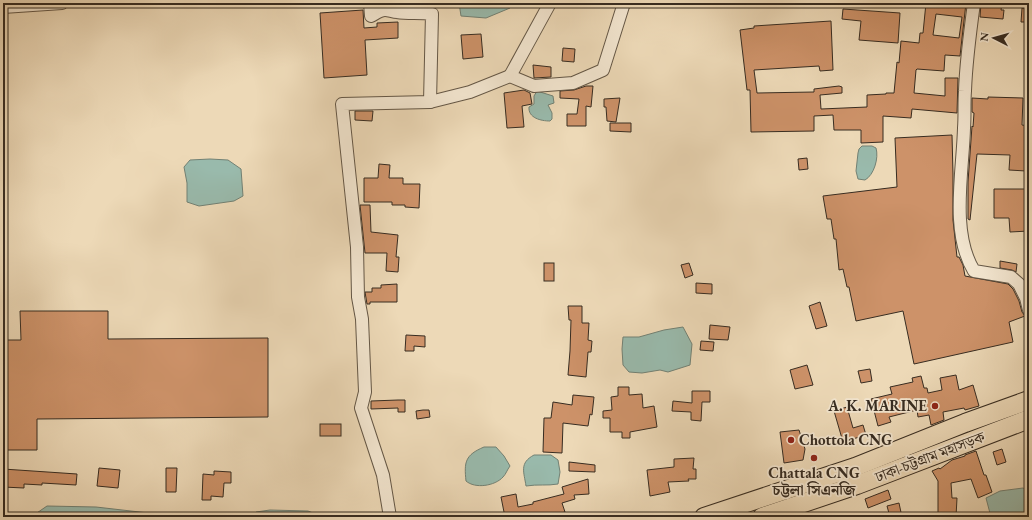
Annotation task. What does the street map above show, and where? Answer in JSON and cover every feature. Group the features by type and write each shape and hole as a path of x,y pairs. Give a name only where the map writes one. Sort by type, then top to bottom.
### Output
{"highway":[{"name":"ঢাকা-চট্টগ্রাম মহাসড়ক","path":"704,517 855,467 965,423 1029,400"},
{"name":"ঢাকা-চট্টগ্রাম মহাসড়ক","path":"762,517 857,486 1029,419"}],"street":[{"path":"3,7 62,3"},
{"path":"370,3 371,16 386,10 395,12 419,12 432,14 430,102"},
{"path":"390,517 383,475 361,408 365,392 362,319 358,297 357,247 342,104 397,104 430,102 470,92 510,76 550,3"},
{"path":"510,76 534,86 574,83 603,70 624,3"},
{"path":"974,3 965,91 959,197 965,250 968,262 974,271 1011,277 1019,284 1026,298 1029,310"}],"shaded area":[{"path":"459,3 510,3 510,8 486,18 461,16"},
{"path":"537,91 553,96 554,103 548,105 552,113 552,119 550,121 536,118 529,111 529,107 534,104 534,96"},
{"path":"862,146 872,146 876,148 877,152 875,166 871,174 865,180 858,179 856,171 858,153"},
{"path":"190,160 228,160 241,169 243,196 234,201 199,206 187,202 187,183 184,167"},
{"path":"683,327 692,344 690,365 668,372 660,370 642,373 629,372 623,365 623,337 639,337 664,330"},
{"path":"484,447 496,447 510,466 505,475 495,483 480,486 474,485 466,481 465,469 467,460 469,456"},
{"path":"534,455 551,455 558,460 560,472 558,484 526,486 524,465 529,458"},
{"path":"1023,488 1029,491 1029,517 991,517 986,498 1000,491"},
{"path":"47,506 96,507 157,514 159,517 31,517"},
{"path":"270,510 308,511 313,513 311,517 255,517 256,512"}],"building":[{"path":"926,3 966,3 960,56 945,55 944,71 917,69 914,93 945,96 945,78 958,78 957,113 912,109 911,118 883,116 883,142 861,143 861,130 834,130 833,115 814,116 814,131 751,132 750,90 747,90 740,30 754,28 754,26 831,21 833,70 820,71 819,66 754,70 757,93 814,92 814,89 839,86 842,87 842,93 820,95 821,109 867,107 867,95 894,93 901,41 919,43 920,33 923,33","holes":["936,14 962,17 959,38 933,35"]},
{"path":"981,3 1002,3 1001,10 1004,10 1003,19 980,17"},
{"path":"1022,8 1029,9 1029,22 1021,22"},
{"path":"843,9 900,13 898,43 859,40 861,21 842,19"},
{"path":"363,10 364,28 377,27 377,23 398,22 398,38 365,40 367,75 324,78 320,13"},
{"path":"481,34 483,57 463,59 461,35"},
{"path":"563,48 575,49 574,62 562,61"},
{"path":"533,65 551,67 551,77 534,78"},
{"path":"586,86 593,86 591,107 586,106 586,126 567,126 567,114 577,114 579,99 560,98 560,91 574,90"},
{"path":"524,90 530,93 532,104 522,106 524,127 507,128 504,93"},
{"path":"988,97 1023,98 1022,125 1029,126 1029,169 1026,169 1026,171 1009,170 1010,155 977,154 970,220 968,219 968,182 974,113 972,112 972,98 988,99"},
{"path":"620,98 616,122 607,121 604,99"},
{"path":"355,111 373,111 372,121 355,120"},
{"path":"610,123 631,123 631,132 610,131"},
{"path":"952,135 953,220 957,257 959,257 963,265 965,276 1008,284 1013,289 1025,316 1009,322 1013,342 914,364 903,311 856,321 849,287 847,287 843,269 839,270 836,239 834,239 831,219 827,219 823,196 897,187 895,138"},
{"path":"807,158 808,169 799,170 798,159"},
{"path":"379,164 390,165 389,178 403,178 403,184 420,184 419,208 405,207 405,205 392,205 392,202 364,202 364,178 378,178"},
{"path":"994,189 1029,189 1029,231 1010,232 1009,218 994,218"},
{"path":"360,205 370,205 371,232 398,235 396,257 399,257 398,272 386,271 387,253 365,253"},
{"path":"1000,261 1017,264 1016,272 1000,268"},
{"path":"544,263 554,263 554,281 544,281"},
{"path":"689,263 693,275 685,278 681,265"},
{"path":"696,283 712,284 712,294 696,293"},
{"path":"397,284 397,302 370,302 370,304 367,304 365,292 372,292 372,288 381,288 381,285"},
{"path":"820,302 827,326 816,329 809,306"},
{"path":"568,306 582,306 582,323 589,323 588,340 592,341 591,352 588,352 586,377 568,375 571,320 569,320"},
{"path":"20,311 108,311 108,339 268,338 268,417 37,419 37,450 3,450 3,340 21,340"},
{"path":"710,325 730,327 728,340 709,339"},
{"path":"406,335 425,336 425,347 414,346 414,351 405,351"},
{"path":"701,341 714,342 713,351 700,350"},
{"path":"807,365 813,385 795,389 790,370"},
{"path":"870,369 872,381 861,383 858,371"},
{"path":"956,375 959,390 973,385 979,406 965,410 964,408 943,412 944,420 931,425 929,415 918,417 917,410 889,417 891,422 878,426 871,399 892,394 890,387 913,382 912,378 921,376 924,388 927,388 928,393 942,390 940,378"},
{"path":"618,387 629,387 629,395 642,394 643,408 654,406 657,427 630,432 630,438 622,438 622,432 610,432 610,418 603,418 603,411 612,410 611,397 618,396"},
{"path":"692,391 710,391 710,402 702,402 701,421 691,420 691,412 672,411 673,401 692,403"},
{"path":"573,395 594,397 592,415 590,414 588,426 563,423 562,453 543,452 544,418 551,418 553,402 572,405"},
{"path":"405,400 405,412 398,412 398,408 371,409 371,401"},
{"path":"847,407 853,428 863,425 866,435 843,442 834,411"},
{"path":"429,410 430,417 417,419 416,411"},
{"path":"320,424 341,424 341,436 320,436"},
{"name":"Chottola CNG","path":"799,430 805,449 803,460 784,463 780,432"},
{"path":"1002,449 1006,462 997,465 993,452"},
{"path":"976,451 984,475 986,475 992,492 978,498 971,479 951,483 952,498 957,498 956,517 938,517 938,481 932,471 939,468 940,469 952,460"},
{"path":"694,458 693,469 696,469 696,479 688,479 689,481 668,482 670,492 650,496 647,470 674,467 674,459"},
{"path":"569,462 595,465 595,472 569,471"},
{"path":"99,468 120,470 118,488 97,486"},
{"path":"166,468 177,468 176,492 166,492"},
{"path":"3,469 77,474 76,485 42,483 42,485 24,484 24,488 3,487"},
{"path":"214,471 231,472 231,483 224,483 223,497 211,496 211,500 202,500 203,474 214,475"},
{"path":"588,479 589,494 574,495 575,499 562,503 565,512 544,517 505,517 501,497 516,494 518,507 533,504 533,502 564,494 562,487"},
{"path":"888,490 891,499 868,508 865,499"},
{"path":"899,503 902,517 890,517 887,506"}],"place":[{"name":"A. K. MARINE","path":"935,406"},
{"name":"Chottola CNG","path":"791,440"},
{"name":"Chattala CNG চট্টলা সিএনজি","path":"814,458"}]}
